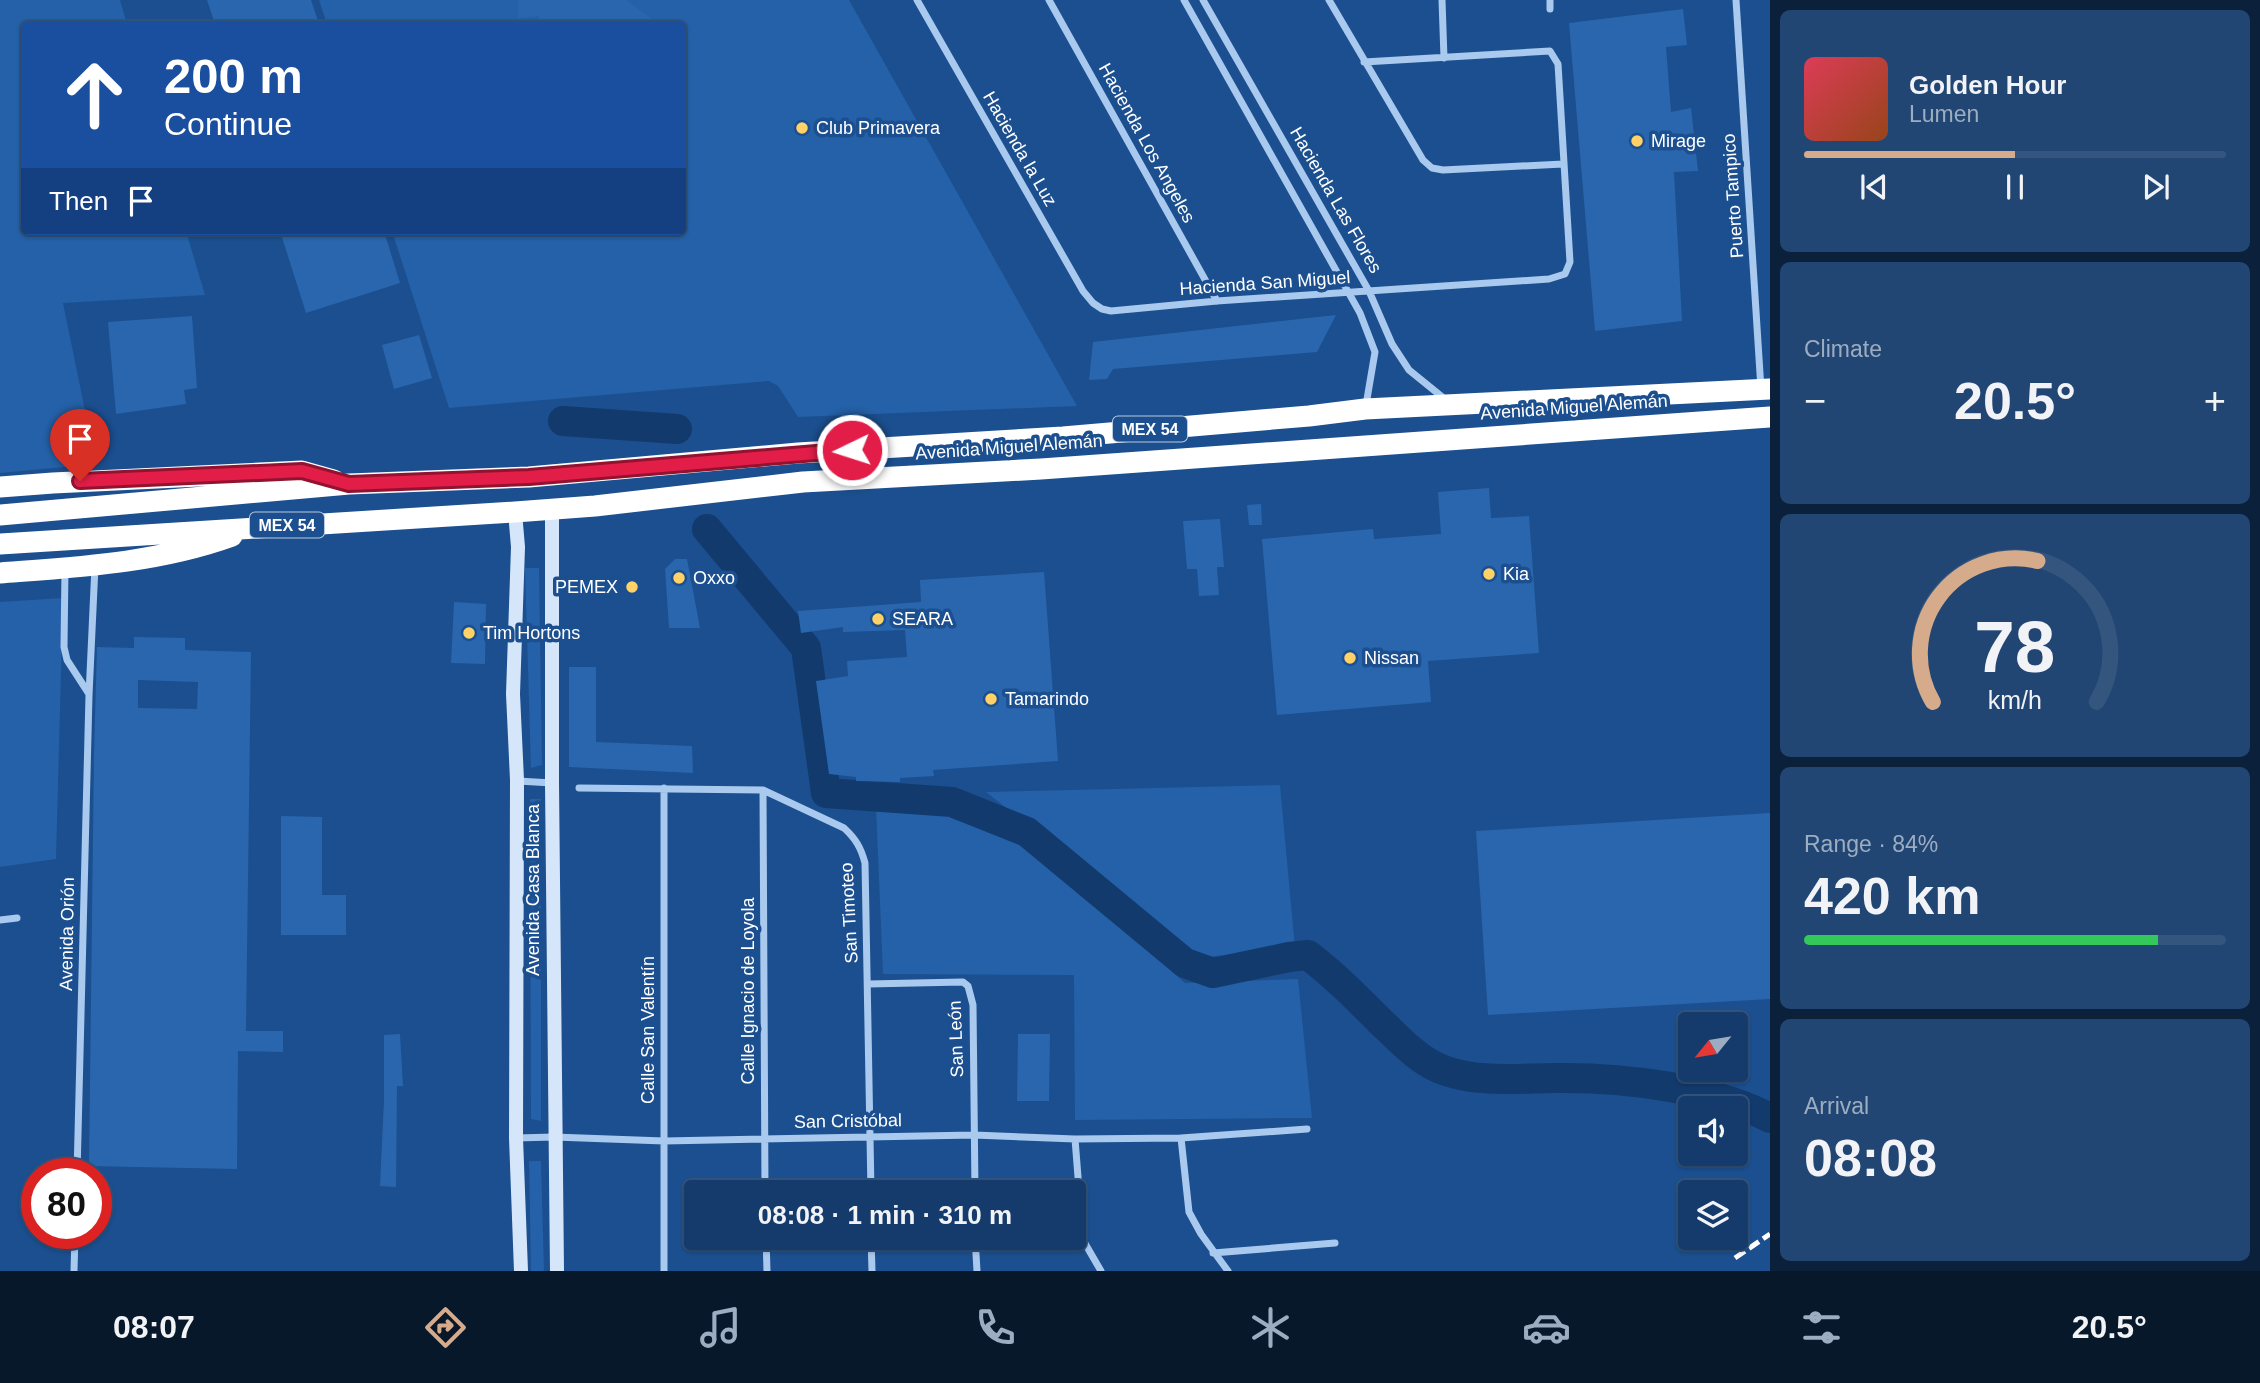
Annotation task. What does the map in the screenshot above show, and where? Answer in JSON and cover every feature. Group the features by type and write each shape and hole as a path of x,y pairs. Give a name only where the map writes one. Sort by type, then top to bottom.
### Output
{"highway":[{"name":"Avenida Miguel Alemán","path":"0,515 349,484 529,477 798,453 1063,437 1365,409 1766,389"},
{"name":"Avenida Miguel Alemán","path":"0,544 515,512 595,506 803,482 1041,469 1770,417"},
{"path":"0,487 302,471 349,484"},
{"path":"0,573 96,565 200,547 258,527"}],"street":[{"name":"Hacienda la Luz","path":"917,0 1083,291 1102,309"},
{"name":"Hacienda Los Angeles","path":"1049,0 1217,301"},
{"name":"Hacienda Las Flores","path":"1184,0 1350,292 1375,352 1365,409"},
{"name":"Hacienda Las Flores","path":"1203,0 1369,291 1392,344 1409,370 1452,404"},
{"path":"1329,0 1364,62 1423,160 1432,168 1443,170 1563,164 1558,64 1550,51 1364,62"},
{"path":"1442,0 1444,58"},
{"path":"1549,0 1550,9"},
{"name":"Puerto Tampico","path":"1736,0 1766,389"},
{"name":"Hacienda San Miguel","path":"1102,309 1111,311 1558,277 1565,274 1570,262 1563,164"},
{"name":"Avenida Casa Blanca","path":"552,509 554,1137 557,1271"},
{"name":"Avenida Casa Blanca","path":"515,512 518,547 513,694 517,780 516,1138 521,1271"},
{"name":"Avenida Orión","path":"77,1158 89,695 96,565"},
{"path":"65,568 64,647 67,660 89,695"},
{"path":"517,780 552,783"},
{"name":"San Timoteo","path":"579,788 763,790 844,828 854,837 862,849 865,863 871,1180"},
{"name":"Calle San Valentín","path":"664,788 664,1271"},
{"name":"Calle Ignacio de Loyola","path":"763,790 765,1180"},
{"path":"0,920 18,918"},
{"name":"San León","path":"868,984 963,982 968,986 973,1005 975,1180"},
{"name":"San Cristóbal","path":"516,1138 664,1141 974,1135 1075,1139 1181,1138 1307,1129"},
{"path":"1181,1138 1189,1212 1213,1253 1228,1271"},
{"path":"1075,1139 1083,1240 1101,1271"},
{"path":"1213,1253 1335,1243"},
{"path":"75,1249 75,1271"},
{"path":"766,1250 766,1271"},
{"path":"871,1250 872,1271"},
{"path":"976,1250 977,1271"}],"shaded area":[{"path":"0,0 120,0 126,21 21,21 21,235 187,235 205,295 63,303 96,464 0,473"},
{"name":"Club Primavera","path":"319,0 849,0 1077,406 798,417 778,386 769,381 449,408 393,235 686,235 686,21 326,21"},
{"path":"525,568 539,568 542,765 531,768"},
{"path":"63,598 56,859 0,867 0,602"},
{"path":"1280,785 1295,948 1196,958 986,792"},
{"path":"530,799 541,799 541,1121 531,1119"},
{"path":"876,808 941,810 999,831 1032,847 1185,983 1298,979 1312,1118 1075,1120 1074,975 883,974"},
{"path":"529,1161 541,1161 544,1271 531,1271"}],"building":[{"path":"207,0 311,0 318,21 214,21"},
{"path":"518,0 626,0 655,21 540,21 539,16 518,18"},
{"name":"Mirage","path":"1683,9 1687,45 1666,47 1671,112 1691,108 1698,171 1674,172 1682,321 1595,331 1569,23"},
{"path":"281,235 385,235 400,283 306,313"},
{"path":"1336,315 1317,352 1113,369 1107,379 1089,380 1093,342"},
{"path":"192,316 197,388 184,390 186,404 116,414 108,322"},
{"path":"419,335 432,378 394,389 382,345"},
{"name":"Nissan","path":"1489,488 1491,518 1529,516 1539,653 1428,661 1431,702 1277,715 1262,539 1373,529 1374,539 1441,534 1438,492"},
{"path":"1261,504 1262,525 1249,525 1247,505"},
{"path":"1220,519 1224,567 1217,567 1219,595 1199,596 1197,569 1187,569 1183,521"},
{"path":"675,559 687,559 700,628 669,628 665,569"},
{"name":"Tamarindo","path":"1044,572 1058,761 933,770 934,776 900,778 900,782 856,781 856,777 829,774 816,681 848,676 847,661 907,657 905,630 843,632 843,627 801,633 798,611 921,602 920,580"},
{"name":"Tim Hortons","path":"454,602 486,604 485,664 451,663"},
{"path":"134,637 185,638 185,650 251,652 246,1031 283,1031 283,1052 238,1051 237,1169 112,1166 112,1158 89,1158 97,647 134,648","holes":["138,680 198,682 197,709 138,708"]},
{"path":"569,667 596,667 596,742 692,746 693,773 569,767"},
{"path":"1770,813 1770,999 1488,1015 1476,831"},
{"path":"281,816 322,817 322,895 346,895 346,935 281,935"},
{"path":"400,1034 403,1086 397,1086 396,1187 380,1186 384,1035"},
{"path":"1018,1034 1050,1034 1049,1101 1017,1101"}],"waterway":[{"path":"563,421 677,429"},
{"path":"707,529 806,648 826,793 952,802 1027,832 1185,963 1213,973 1308,955 1345,986 1410,1049 1427,1062 1446,1071 1501,1079 1582,1078 1666,1086 1722,1099 1770,1118"}],"railway":[{"path":"1735,1258 1770,1234"}],"place":[{"name":"Club Primavera","path":"802,128"},
{"name":"Mirage","path":"1637,141"},
{"name":"Kia","path":"1489,574"},
{"name":"Oxxo","path":"679,578"},
{"name":"PEMEX","path":"632,587"},
{"name":"SEARA","path":"878,619"},
{"name":"Tim Hortons","path":"469,633"},
{"name":"Nissan","path":"1350,658"},
{"name":"Tamarindo","path":"991,699"}],"route":[{"path":"80,481 302,471 349,484 529,477 852,450"}]}
